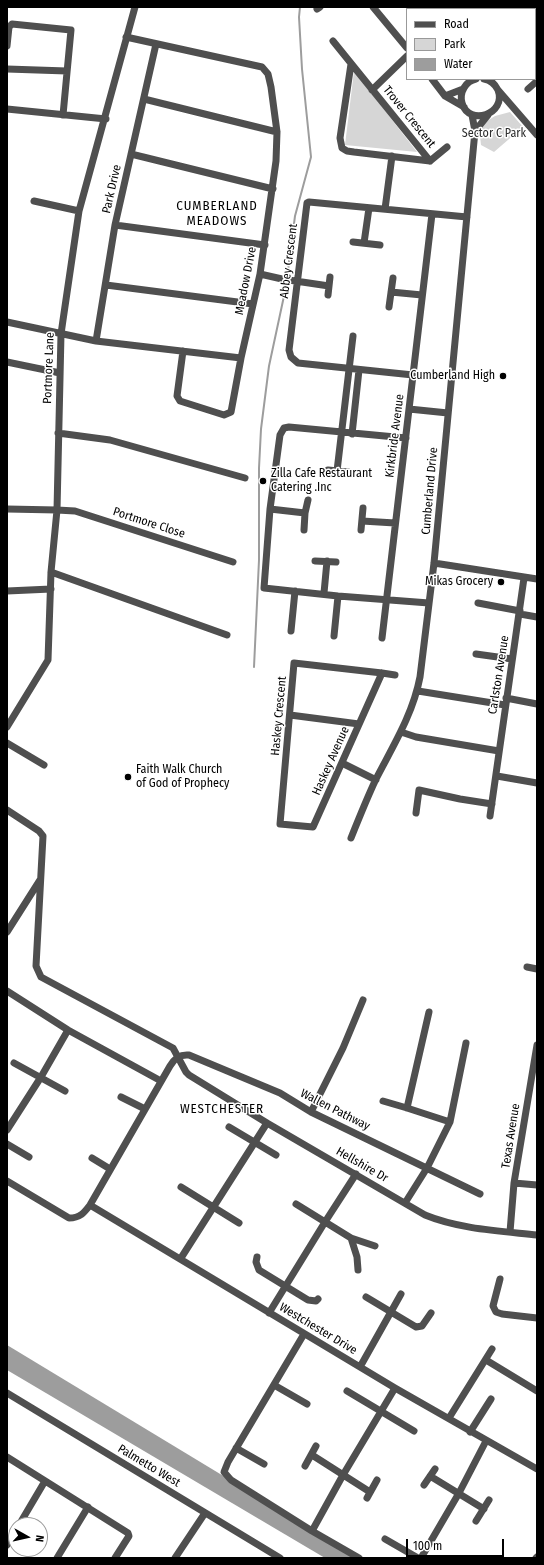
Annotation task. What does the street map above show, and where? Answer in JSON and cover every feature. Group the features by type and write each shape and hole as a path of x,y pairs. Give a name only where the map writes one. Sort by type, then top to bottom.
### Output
{"street":[{"name":"Portmore Lane","path":"7,727 48,660 51,572 57,510 61,334 79,211 106,119 135,7"},
{"path":"374,7 406,47"},
{"path":"7,46 10,27 12,24 70,29 72,31 63,115"},
{"path":"126,37 156,44"},
{"name":"Trover Crescent","path":"333,41 430,161"},
{"name":"Meadow Drive","path":"156,44 262,67 268,74 277,132 276,161 265,245 231,412 224,415 180,401 177,396 183,351"},
{"name":"Park Drive","path":"96,341 115,225 156,44"},
{"path":"372,90 406,57"},
{"name":"Trover Crescent","path":"351,64 340,138 342,148 347,151 430,161"},
{"path":"7,69 67,71"},
{"path":"433,80 445,96 464,107 472,115 479,117 488,115"},
{"path":"464,107 461,95 463,89 473,80"},
{"path":"528,88 537,81"},
{"path":"494,83 537,135"},
{"path":"475,131 497,106 499,95 494,83"},
{"path":"445,96 463,89"},
{"path":"144,99 277,132"},
{"path":"497,106 512,104"},
{"path":"7,109 106,119"},
{"name":"Cumberland Drive","path":"350,838 376,780 401,732 418,691 434,563 467,217 475,131 472,115"},
{"path":"430,161 447,147"},
{"path":"131,154 272,189"},
{"path":"385,209 392,156"},
{"path":"34,201 79,211"},
{"name":"Abbey Crescent","path":"413,375 348,369 298,362 291,358 289,350 296,282 308,202 467,217"},
{"path":"364,243 369,208"},
{"name":"Kirkbride Avenue","path":"382,638 432,214"},
{"path":"115,225 265,245"},
{"path":"353,242 380,244"},
{"path":"260,274 296,282 329,286"},
{"path":"328,295 330,277"},
{"path":"389,307 392,278"},
{"path":"106,285 253,304"},
{"path":"391,292 422,295"},
{"path":"7,322 96,341 241,358"},
{"path":"337,471 353,336"},
{"path":"7,362 60,373"},
{"path":"352,434 359,370"},
{"path":"409,409 448,413"},
{"path":"406,438 289,427 284,428 280,435 270,509 264,588 324,593 338,596 429,603"},
{"path":"58,433 110,440 245,478"},
{"path":"328,470 348,472"},
{"path":"304,530 305,513 308,500"},
{"path":"360,530 363,508"},
{"name":"Portmore Close","path":"7,509 75,511 233,562"},
{"path":"270,509 305,513"},
{"path":"362,521 396,523"},
{"path":"315,561 336,562"},
{"path":"324,593 327,561"},
{"path":"434,563 537,580"},
{"path":"51,572 227,634"},
{"name":"Carlston Avenue","path":"490,816 497,776 499,751 524,578"},
{"path":"7,591 51,589"},
{"path":"291,631 295,591"},
{"path":"334,636 338,596"},
{"path":"478,603 537,617"},
{"path":"476,654 512,659"},
{"name":"Haskey Crescent","path":"280,824 294,663 395,675"},
{"name":"Haskey Avenue","path":"280,824 313,827 382,673"},
{"path":"418,691 506,702 537,704"},
{"path":"290,715 359,724"},
{"path":"401,732 416,737 499,751"},
{"path":"7,743 44,764"},
{"path":"342,763 376,780"},
{"path":"497,776 537,783"},
{"path":"416,813 419,790 492,804"},
{"path":"7,810 39,831 43,836 36,966 41,977 168,1045 173,1048 178,1057 174,1060 161,1081 90,1205 78,1218 70,1218 7,1180"},
{"path":"8,927 40,880"},
{"path":"527,967 537,969"},
{"path":"7,991 68,1030 161,1081"},
{"path":"311,1112 343,1048 362,1000"},
{"path":"407,1108 429,1012"},
{"path":"7,1130 41,1077 68,1030"},
{"path":"405,1203 427,1168 450,1122 466,1043"},
{"name":"Texas Avenue","path":"510,1232 514,1183 537,1045"},
{"name":"Wallen Pathway","path":"178,1057 189,1055 280,1093 311,1112 480,1194"},
{"name":"Hellshire Dr","path":"178,1057 189,1075 267,1123 425,1215 440,1221 537,1235"},
{"path":"14,1063 66,1091"},
{"path":"121,1097 145,1109"},
{"path":"383,1101 450,1122"},
{"path":"181,1258 254,1141 267,1123"},
{"path":"229,1128 276,1155"},
{"path":"7,1144 29,1158"},
{"path":"92,1158 110,1169"},
{"path":"269,1313 356,1174"},
{"path":"514,1183 537,1185"},
{"path":"180,1187 239,1223"},
{"path":"296,1204 351,1238 375,1246"},
{"name":"Westchester Drive","path":"90,1205 181,1258 269,1313 395,1388 537,1469"},
{"path":"351,1238 357,1257 358,1270"},
{"path":"257,1257 256,1262 259,1270 312,1302 316,1302 318,1299"},
{"path":"500,1279 493,1306 496,1312 537,1318"},
{"path":"360,1367 401,1294"},
{"path":"366,1297 418,1327 422,1326 431,1313"},
{"path":"304,1334 225,1466 224,1472 227,1476 312,1531 359,1558"},
{"path":"449,1418 492,1349"},
{"path":"486,1360 536,1391"},
{"path":"274,1385 307,1404"},
{"path":"312,1531 343,1474 395,1388"},
{"path":"347,1391 414,1431"},
{"name":"Palmetto West","path":"7,1393 280,1558"},
{"path":"470,1432 491,1399"},
{"path":"385,1539 419,1558 459,1493 486,1441"},
{"path":"305,1466 316,1446"},
{"path":"236,1448 264,1464"},
{"path":"312,1455 343,1474 368,1495 378,1480"},
{"path":"7,1457 128,1533 129,1534 116,1558"},
{"path":"424,1486 435,1469"},
{"path":"430,1476 484,1509"},
{"path":"24,1517 45,1481"},
{"path":"476,1521 489,1500"},
{"path":"58,1558 88,1507"},
{"path":"175,1558 205,1513"}],"green space":[{"path":"354,71 417,152 345,145"},
{"name":"Sector C Park","path":"510,112 523,127 494,152 481,145 479,126 495,116"}],"water":[{"path":"7,1345 359,1558 325,1558 7,1370"}],"waterway":[{"path":"287,278 295,216 311,157 302,69 299,17 300,7"},
{"path":"254,667 259,560 259,468 261,429 269,366 287,282"}],"place":[{"name":"Cumberland High","path":"503,376"},
{"name":"Zilla Cafe Restaurant Catering .Inc","path":"263,481"},
{"name":"Mikas Grocery","path":"501,582"},
{"name":"Faith Walk Church of God of Prophecy","path":"128,777"}],"district":[{"name":"CUMBERLAND MEADOWS","path":"217,214"},
{"name":"WESTCHESTER","path":"222,1109"}]}
